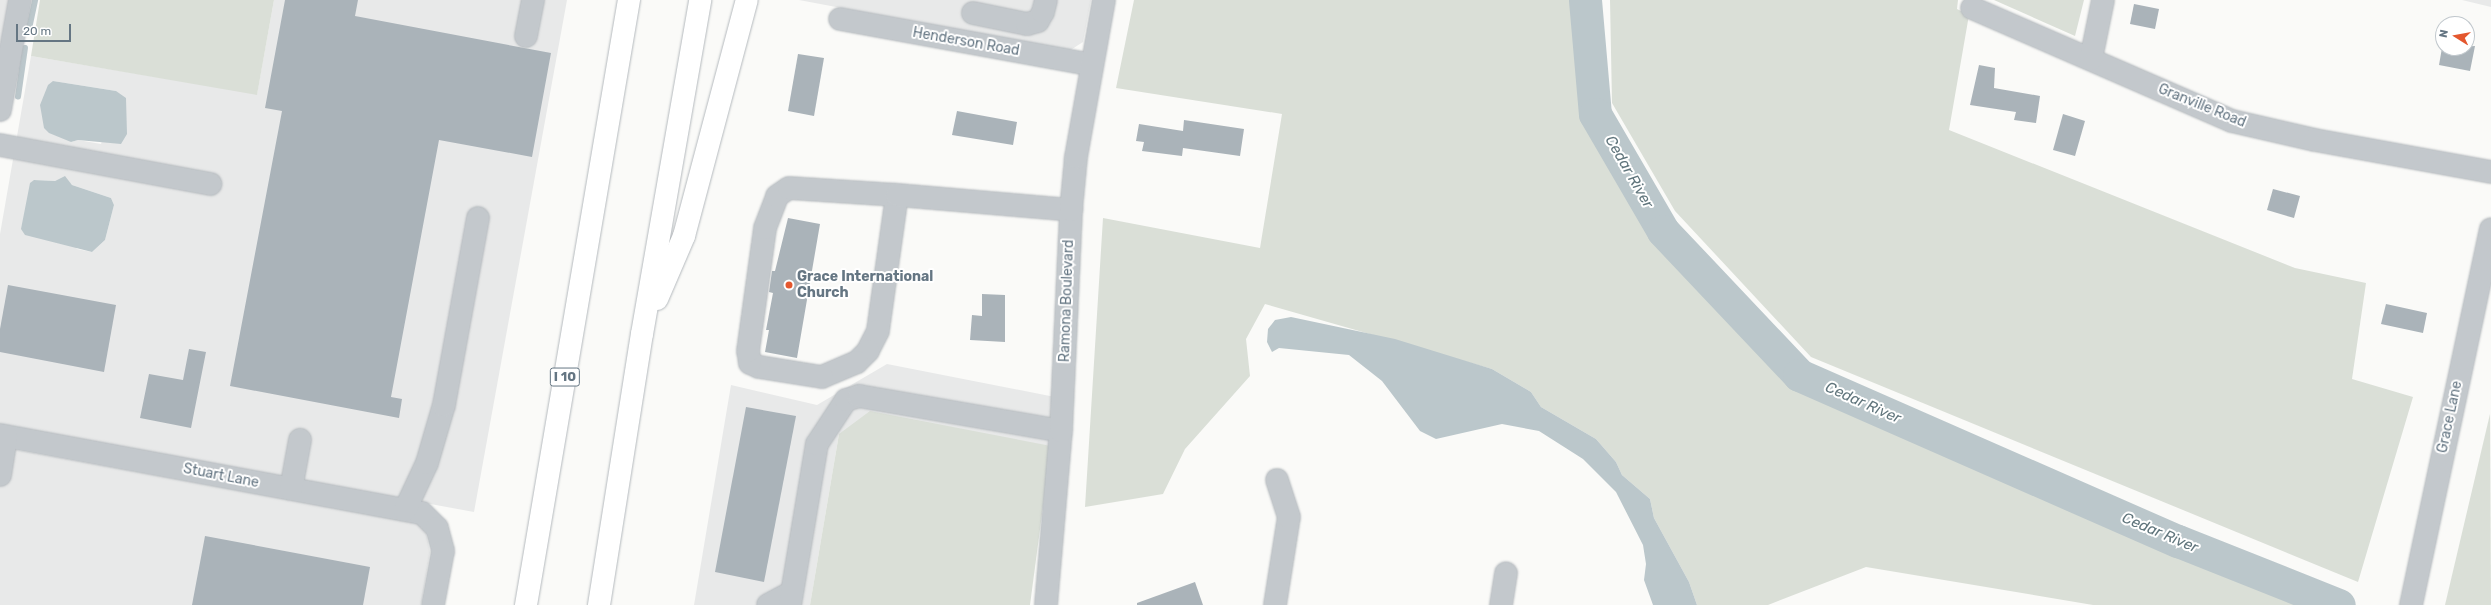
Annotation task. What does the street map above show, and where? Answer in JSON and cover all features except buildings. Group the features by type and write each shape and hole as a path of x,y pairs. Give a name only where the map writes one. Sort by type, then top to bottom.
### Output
{"highway":[{"path":"604,149 614,0"},
{"name":"I 10","path":"526,605 629,0"},
{"path":"599,605 642,334 700,0"},
{"path":"642,334 684,236 747,0"}],"street":[{"path":"0,110 8,24 20,0"},
{"path":"526,36 533,0"},
{"path":"973,13 1027,24 1038,21 1046,0"},
{"name":"Ramona Boulevard","path":"1046,605 1061,431 1070,210 1076,157 1104,0"},
{"path":"2091,59 2103,0"},
{"name":"Granville Road","path":"1972,8 2232,121 2315,140 2491,172"},
{"name":"Henderson Road","path":"840,19 1092,65"},
{"path":"0,145 210,184"},
{"path":"897,195 878,331 868,351 857,362 822,377 759,367 750,363 748,350 764,228 777,196 789,188 897,195 1070,210"},
{"path":"405,510 427,463 444,406 478,218"},
{"name":"Grace Lane","path":"2410,605 2486,274 2491,229"},
{"path":"768,605 791,599 817,444 846,400 859,396 1061,431"},
{"path":"0,475 3,435"},
{"name":"Stuart Lane","path":"3,435 422,513 437,528 443,551 433,605"},
{"path":"291,489 300,440"},
{"path":"1274,605 1289,516 1277,480"},
{"path":"1501,605 1506,573"}],"shaded area":[{"path":"0,0 9,0 0,47"},
{"path":"40,0 274,0 257,95 31,56"},
{"path":"274,0 567,0 474,512 0,425 0,234 31,56 257,94","holes":["53,81 116,91 101,144 78,140 71,142 64,137","65,177 72,185 111,198 114,205 105,240 92,252 77,249 34,180 55,181"]},
{"path":"799,0 1091,0 1083,42 1069,51"},
{"path":"1134,0 1573,0 1586,117 1654,236 1793,387 2305,605 2093,605 1866,567 1768,605 1697,605 1689,582 1654,518 1650,499 1622,475 1616,462 1596,439 1541,407 1531,392 1492,369 1265,304 1246,339 1250,376 1185,449 1163,494 1085,507 1103,218 1260,248 1282,114 1116,88"},
{"path":"1610,0 1958,0 1957,9 1969,15 1949,130 2295,268 2366,283 2352,379 2413,397 2358,582 1811,357 1675,211 1612,103"},
{"path":"1994,0 2084,0 2075,36"},
{"path":"2462,0 2491,0 2491,7"},
{"path":"53,81 116,91 126,98 127,134 121,144 78,140 71,142 49,133 44,128 40,105 48,85"},
{"path":"65,176 72,185 111,198 114,205 105,240 92,252 25,235 21,229 30,183 34,180 55,181"},
{"path":"1291,317 1395,339 1492,369 1531,392 1541,407 1596,439 1616,462 1622,475 1650,499 1654,518 1689,582 1697,605 1653,605 1644,580 1646,564 1643,545 1616,492 1583,459 1539,431 1502,424 1436,439 1420,431 1382,381 1349,355 1279,348 1272,352 1267,342 1268,329 1275,320"},
{"path":"887,364 1055,397 1051,446 839,434 810,605 694,605 731,385 817,405"},
{"path":"870,411 1051,446 1030,605 810,605 839,434"},
{"path":"2490,414 2491,605 2445,605"},
{"path":"0,447 419,523 426,533 430,552 421,605 0,605"}],"waterway":[{"path":"29,29 35,0"},
{"name":"Cedar River","path":"1585,0 1595,114 1663,231 1799,375 2178,541 2339,605"},
{"path":"18,97 25,48"}],"place":[{"name":"Grace International Church","path":"789,285"}]}
